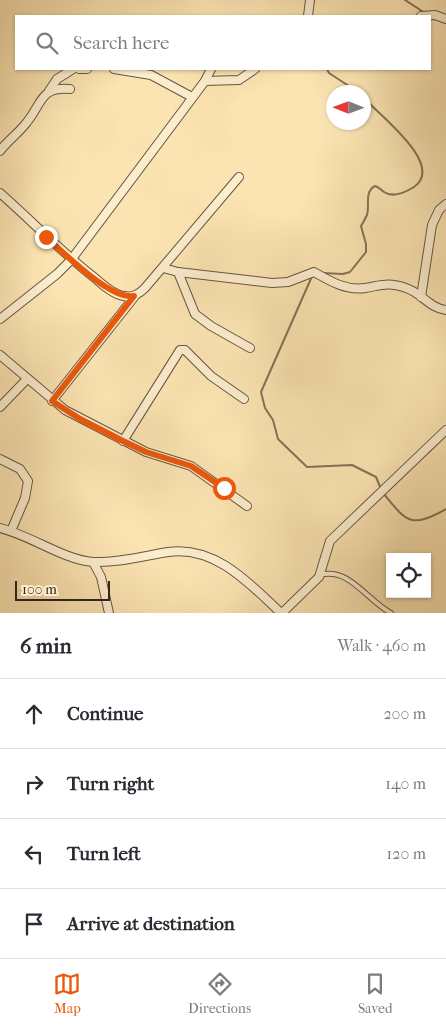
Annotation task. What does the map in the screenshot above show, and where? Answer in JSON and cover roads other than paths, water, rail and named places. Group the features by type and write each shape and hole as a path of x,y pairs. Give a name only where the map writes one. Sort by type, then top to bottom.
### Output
{"street":[{"path":"308,15 310,0"},
{"path":"431,16 446,19"},
{"path":"0,151 27,122 57,79 71,70"},
{"path":"120,70 151,75 192,97"},
{"path":"0,319 57,274 71,260 205,81 210,70"},
{"path":"205,81 239,80 254,70"},
{"path":"49,91 56,88 70,88"},
{"path":"52,401 134,296 145,288 163,268 239,177"},
{"path":"0,193 71,260 120,296 134,296"},
{"path":"421,296 432,225 439,210 446,204"},
{"path":"163,268 178,272 272,283 288,282 314,272 346,287 365,288 387,283 407,288 421,296 435,308 446,310"},
{"path":"178,272 195,314 211,326 250,348"},
{"path":"123,441 180,350 185,350 211,376 244,399"},
{"path":"0,355 52,401 80,419 146,452 191,466 247,506"},
{"path":"0,407 27,379"},
{"path":"0,528 93,562 176,552 205,554 251,584 281,613 320,575 324,555 330,541 446,430"},
{"path":"0,459 20,469 28,481 25,498 11,531"},
{"path":"93,562 101,577 109,613"}],"lane":[{"path":"320,575 327,573 343,576 390,613"}],"waterway":[{"path":"405,0 425,13"},
{"path":"328,70 347,85"},
{"path":"322,273 343,274 350,272 366,252 366,244 361,226 368,211 368,195 375,186 388,194 399,194 414,187 422,178 422,166 416,153 394,127 371,105"},
{"path":"313,274 261,392 265,408 273,420 278,439 307,467 352,465 376,477 381,489"},
{"path":"383,493 398,511 410,519 424,519 446,509"}]}
